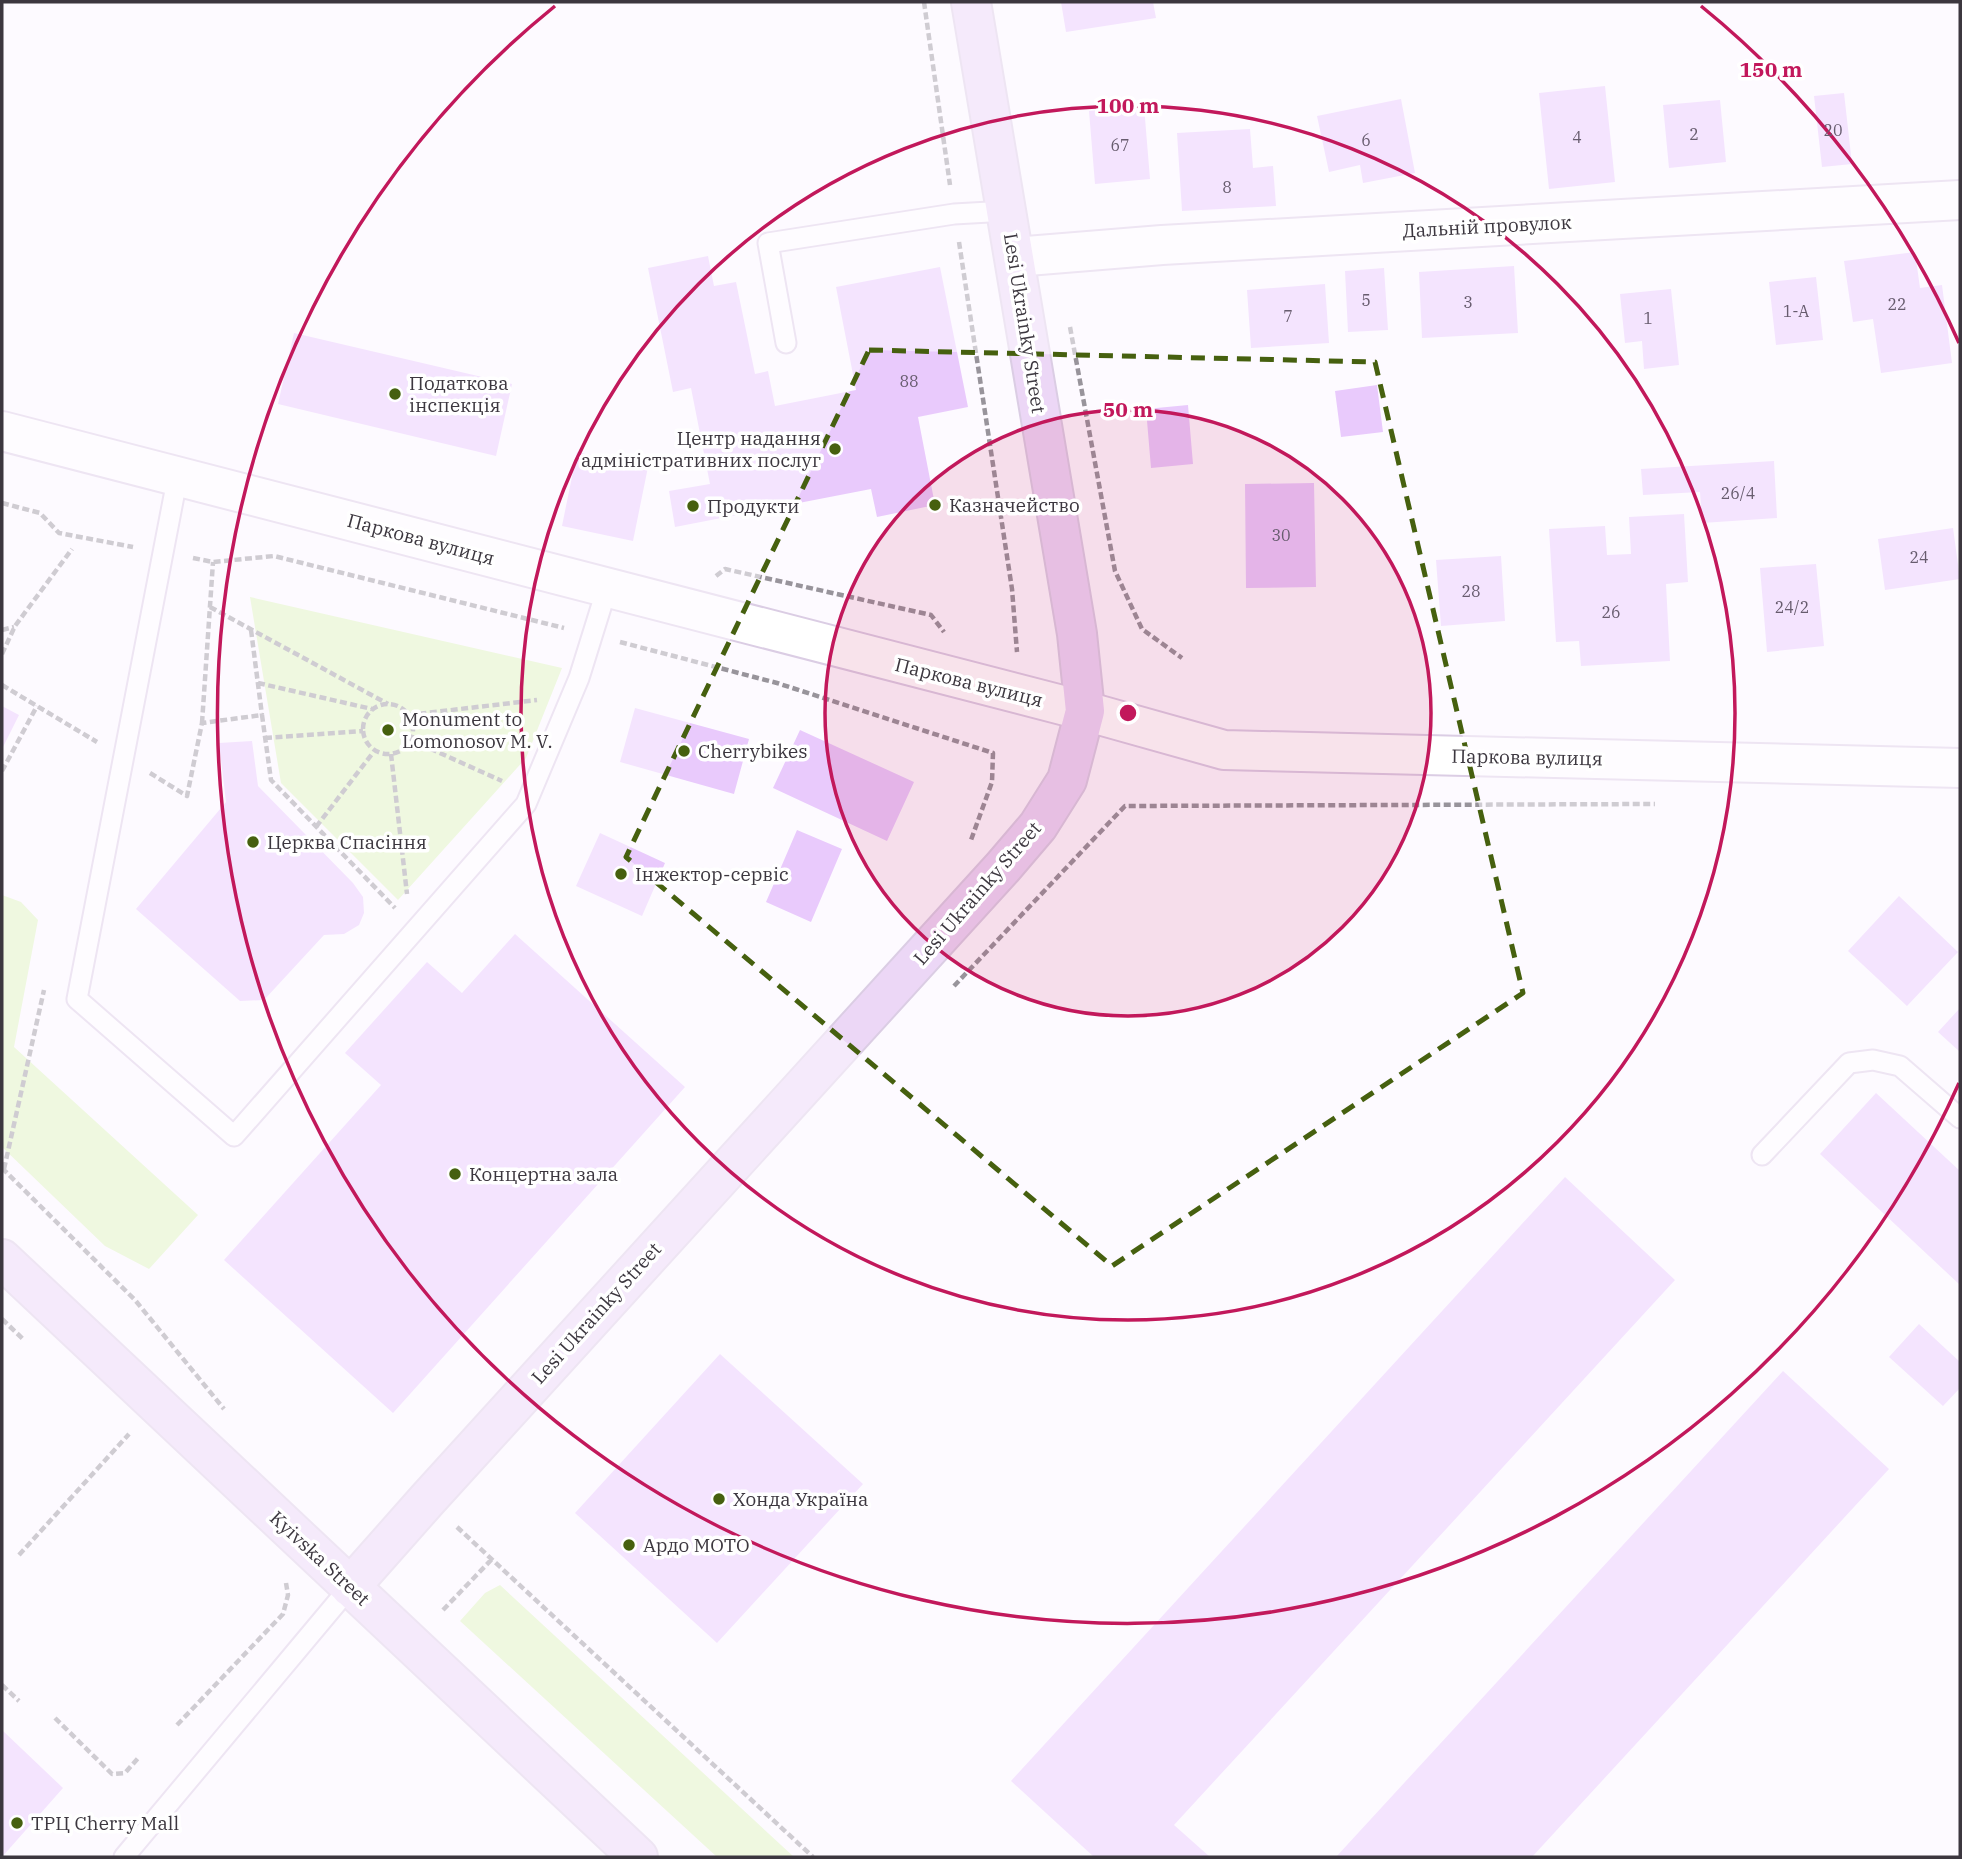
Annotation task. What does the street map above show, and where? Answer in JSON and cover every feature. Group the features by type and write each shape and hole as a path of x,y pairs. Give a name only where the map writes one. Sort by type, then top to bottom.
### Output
{"street":[{"name":"Lesi Ukrainky Street","path":"350,1587 1038,826 1067,780 1085,711 1077,634 971,2"},
{"name":"Дальній провулок","path":"1015,257 1162,244 1960,200"},
{"name":"Паркова вулиця","path":"2,430 1085,711 1224,750 1960,768"},
{"name":"Kyivska Street","path":"2,1259 638,1857"}],"lane":[{"path":"786,343 768,243 954,214 1007,211"},
{"path":"178,475 78,999 234,1136 526,804 579,678 607,588"},
{"path":"1762,1154 1849,1063 1873,1060 1900,1066 1960,1118"},
{"path":"124,1857 350,1587"}],"path":[{"path":"924,2 1012,590 1018,661"},
{"path":"1068,318 1115,571 1142,629 1182,659"},
{"path":"2,503 40,513 59,533 213,562 274,556 592,635 777,683 993,753"},
{"path":"2,654 15,626 72,549"},
{"path":"187,796 202,723 213,562"},
{"path":"715,577 724,569 931,615 951,640"},
{"path":"210,607 388,704 396,705 409,715 413,731 411,740 400,752 391,754 375,750 369,745 363,731 373,709"},
{"path":"2,630 15,626"},
{"path":"251,629 271,780 397,911"},
{"path":"258,683 373,709 388,704"},
{"path":"409,715 542,700"},
{"path":"2,771 37,706"},
{"path":"202,723 262,715"},
{"path":"265,738 363,731"},
{"path":"411,740 509,785"},
{"path":"316,827 375,750"},
{"path":"391,754 408,898"},
{"path":"953,986 1125,806 1668,804"},
{"path":"46,983 3,1169 135,1300 230,1416"},
{"path":"19,1555 129,1434"},
{"path":"427,1500 813,1857"},
{"path":"443,1610 492,1559"},
{"path":"177,1725 283,1614"},
{"path":"2,1685 19,1702"},
{"path":"55,1718 112,1774 125,1773 139,1757"}],"highlighted area":[{"path":"869,350 1375,362 1523,993 1112,1266 626,857"}],"green space":[{"path":"250,597 562,668 526,758 398,900 281,783"},
{"path":"2,895 21,902 38,920 14,1047 198,1215 149,1269 105,1246 2,1147"},
{"path":"500,1585 794,1857 717,1857 460,1621 485,1593"}],"building":[{"path":"1061,2 1153,2 1156,18 1066,32"},
{"path":"1605,86 1615,182 1549,189 1539,93"},
{"path":"1844,93 1852,164 1822,167 1814,96"},
{"path":"1401,99 1415,173 1363,183 1360,165 1329,172 1317,116"},
{"path":"1720,100 1726,162 1669,168 1663,105"},
{"path":"1144,106 1150,179 1095,184 1089,111"},
{"path":"1250,129 1253,168 1273,166 1276,206 1182,211 1177,133"},
{"path":"1915,252 1920,288 1942,285 1952,363 1881,373 1873,319 1853,322 1844,261"},
{"path":"708,256 714,286 736,282 755,374 768,371 775,406 856,390 836,287 940,267 968,407 918,417 935,505 877,517 871,489 675,527 669,491 710,484 691,388 673,392 648,268"},
{"path":"1514,266 1518,333 1422,338 1419,272"},
{"path":"1384,268 1388,330 1348,332 1345,271"},
{"path":"1816,277 1823,340 1776,345 1769,282"},
{"path":"1325,284 1329,343 1251,348 1247,290"},
{"path":"1671,289 1679,365 1644,369 1642,341 1625,343 1620,294"},
{"name":"Податкова інспекція","path":"294,333 512,384 496,456 278,404"},
{"path":"1377,385 1383,432 1341,437 1335,391"},
{"path":"1188,405 1193,464 1151,468 1146,409"},
{"path":"577,452 648,467 633,541 562,526"},
{"path":"1774,461 1777,518 1702,523 1700,492 1643,495 1641,469"},
{"path":"1314,483 1316,587 1246,588 1245,484"},
{"path":"1684,514 1688,582 1666,584 1670,661 1581,666 1579,641 1556,642 1549,529 1605,526 1607,555 1631,554 1629,517"},
{"path":"1953,528 1960,579 1885,590 1878,539"},
{"path":"1501,556 1505,621 1441,626 1436,560"},
{"path":"1816,564 1824,646 1767,652 1760,568"},
{"path":"2,706 19,715 2,749"},
{"name":"Сherrybikes","path":"635,708 749,739 734,794 620,762"},
{"path":"800,730 914,782 887,841 773,788"},
{"name":"Церква Спасіння","path":"252,741 258,786 353,883 363,897 364,913 359,925 344,934 324,935 264,1000 240,1001 136,909 226,802 219,743"},
{"path":"797,830 842,849 811,922 766,902"},
{"name":"Інжектор-сервіс","path":"600,833 665,863 642,916 576,886"},
{"path":"1899,896 1958,952 1907,1006 1848,951"},
{"name":"Концертна зала","path":"515,934 685,1087 393,1413 224,1260 381,1085 345,1053 427,962 462,993"},
{"path":"1960,1008 1960,1052 1938,1032"},
{"path":"1876,1093 1960,1171 1960,1285 1820,1154"},
{"path":"1565,1177 1675,1280 1174,1825 1210,1857 1094,1857 1011,1781"},
{"path":"1919,1324 1960,1362 1960,1388 1943,1406 1889,1357"},
{"name":"Хонда Україна","path":"720,1354 863,1484 717,1643 575,1513"},
{"path":"1783,1371 1889,1469 1532,1857 1336,1857"},
{"name":"ТРЦ Cherry Mall","path":"2,1730 63,1788 2,1857"}],"place":[{"name":"Податкова інспекція","path":"395,394"},
{"name":"Центр надання адміністративних послуг","path":"835,449"},
{"name":"Казначейство","path":"935,505"},
{"name":"Продукти","path":"693,506"},
{"name":"Monument to Lomonosov M. V.","path":"388,730"},
{"name":"Сherrybikes","path":"684,751"},
{"name":"Церква Спасіння","path":"253,842"},
{"name":"Інжектор-сервіс","path":"621,874"},
{"name":"Концертна зала","path":"455,1174"},
{"name":"Хонда Україна","path":"719,1499"},
{"name":"Ардо МОТО","path":"629,1545"},
{"name":"ТРЦ Cherry Mall","path":"17,1823"}]}
